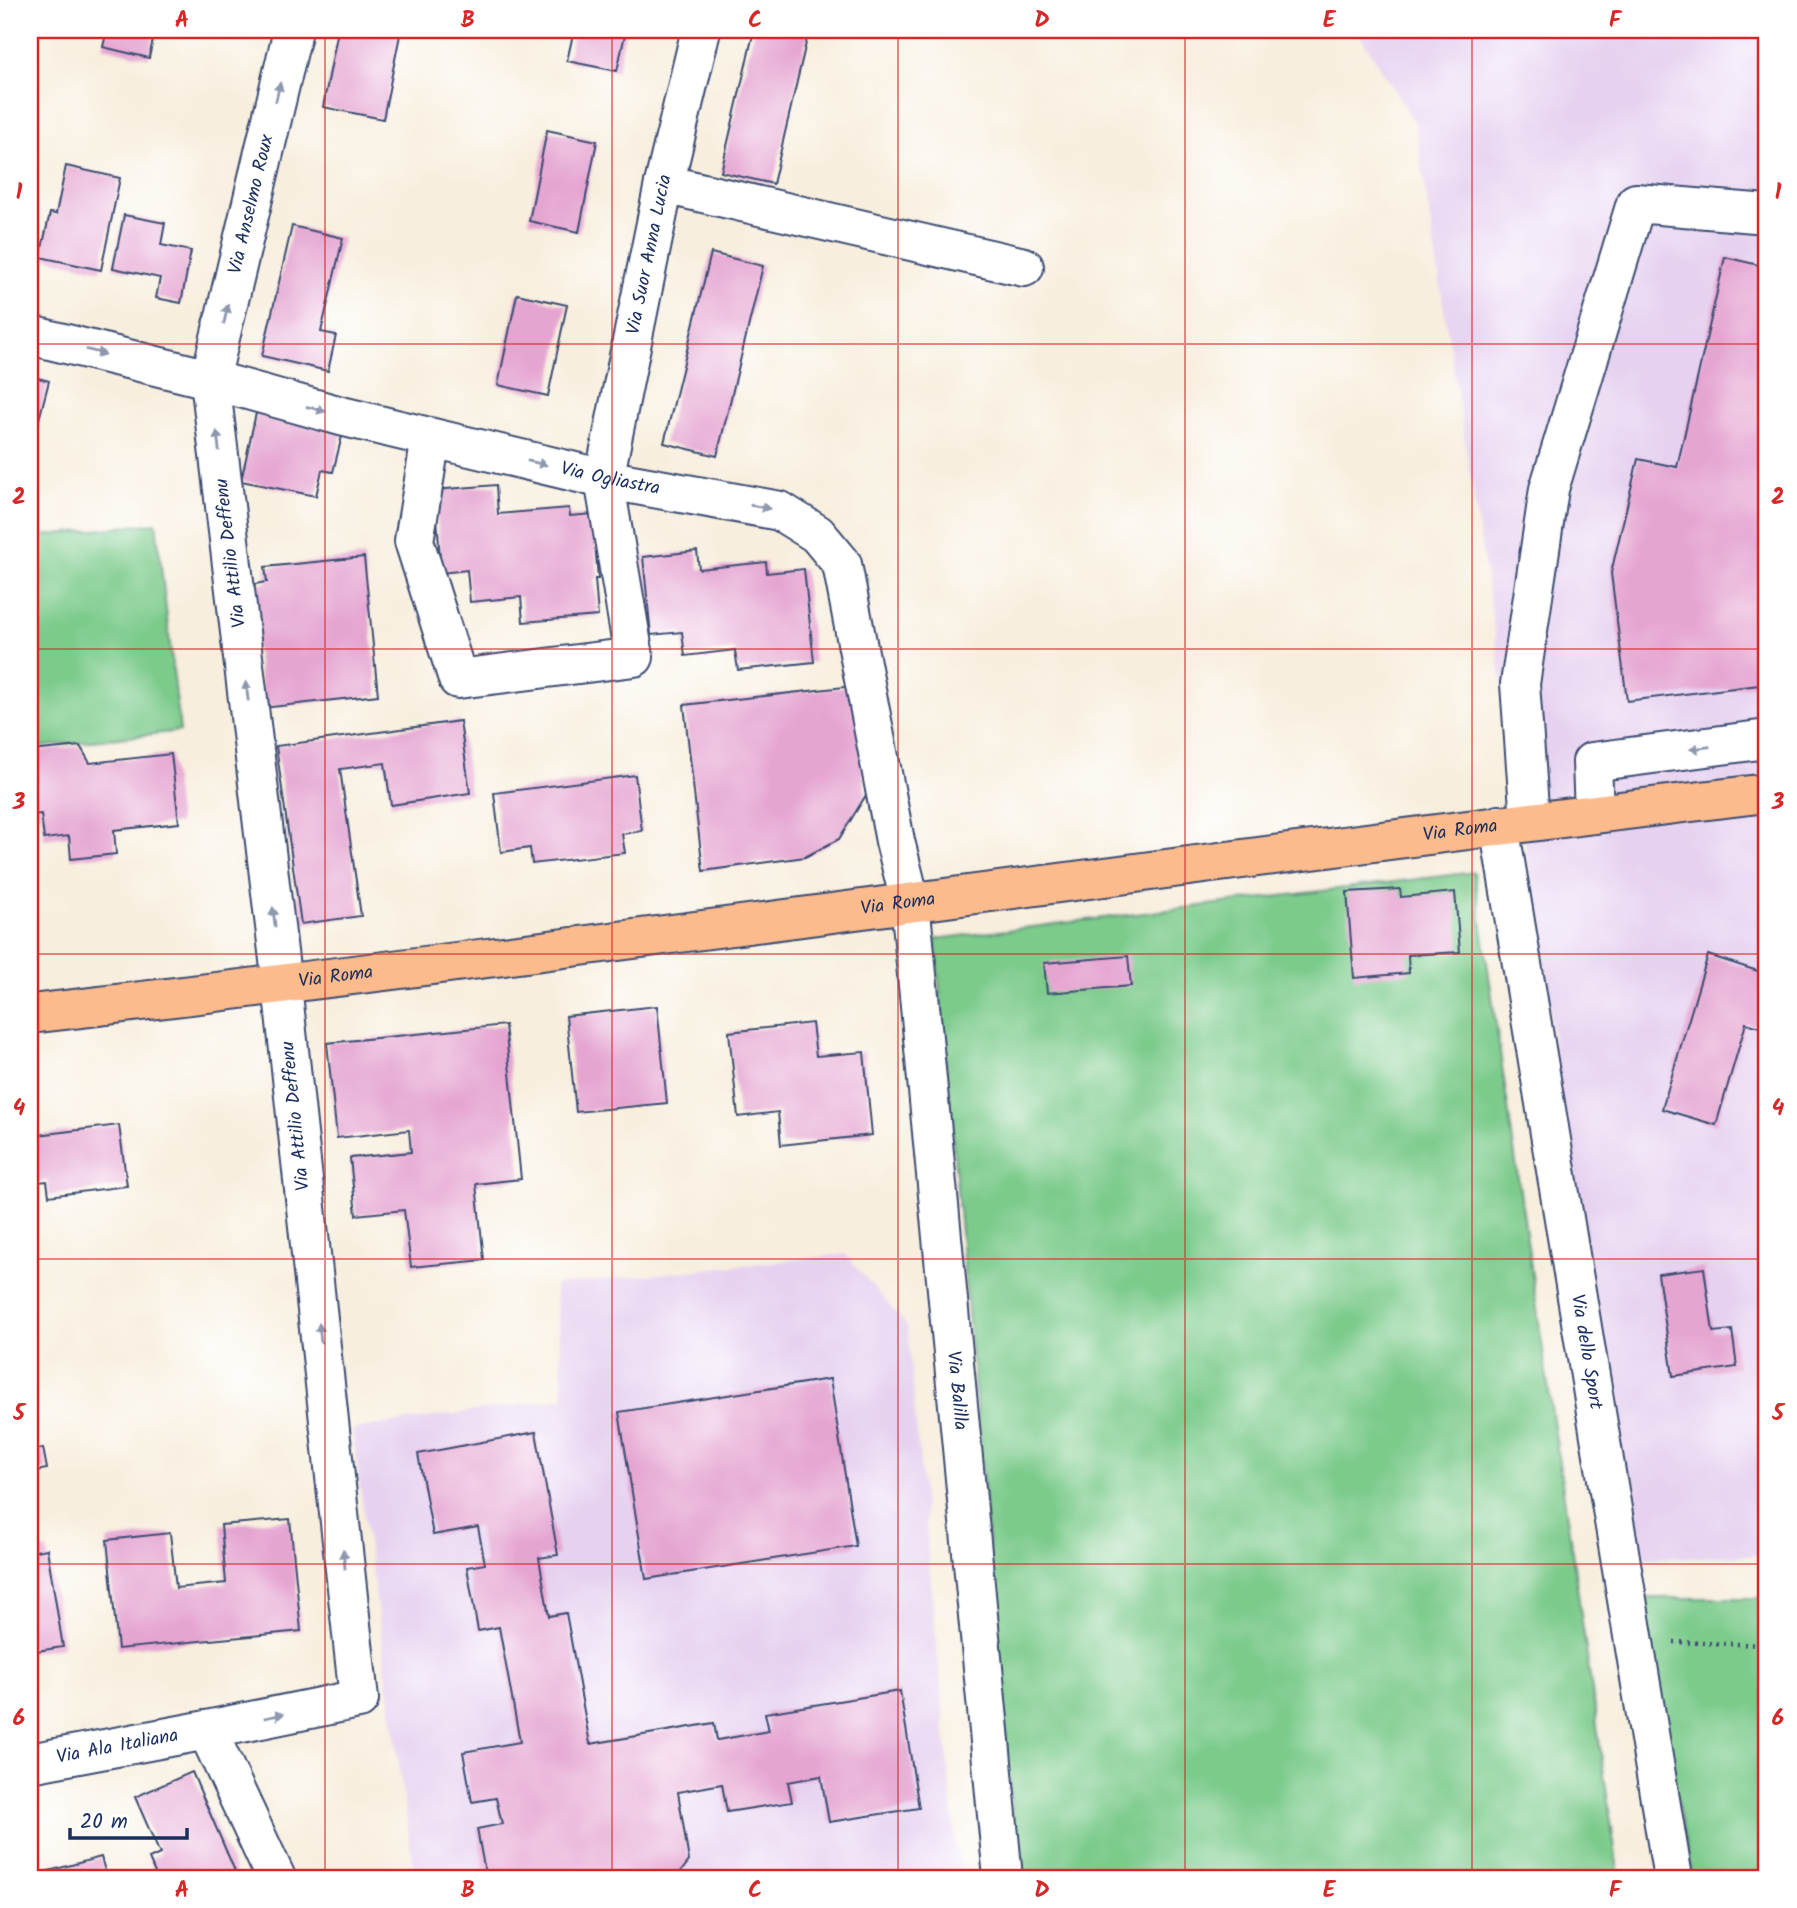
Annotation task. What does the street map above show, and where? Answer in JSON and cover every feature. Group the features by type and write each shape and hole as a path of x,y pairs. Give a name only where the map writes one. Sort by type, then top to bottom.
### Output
{"main road":[{"name":"Via Roma","path":"30,1014 282,985 910,901 1767,793"}],"street":[{"name":"Via Anselmo Roux","path":"210,380 293,30"},
{"name":"Via Suor Anna Lucia","path":"604,479 664,184 701,30"},
{"path":"664,184 1024,267"},
{"name":"Via dello Sport","path":"1672,1878 1633,1641 1514,823 1520,684 1549,489 1636,202 1767,214"},
{"name":"Via Ogliastra","path":"30,335 431,438 604,479 780,511 817,534 842,564 895,841 910,901"},
{"name":"Via Attilio Deffenu","path":"207,1730 359,1699 282,985 210,380"},
{"path":"431,438 414,541 458,679 634,657 604,479"},
{"path":"1594,814 1592,762 1767,739"},
{"name":"Via Balilla","path":"910,901 1003,1878"},
{"path":"207,1730 276,1878"},
{"name":"Via Ala Italiana","path":"30,1763 207,1730"}],"path":[{"path":"1633,1641 1767,1645"}],"shaded area":[{"path":"1357,30 1767,30 1767,1555 1628,1559 1494,628 1415,123"},
{"path":"845,1254 907,1326 956,1848 966,1878 415,1878 352,1429 564,1398 555,1285"}],"green space":[{"path":"156,523 180,731 30,748 30,537"},
{"path":"1474,872 1619,1878 1018,1878 935,939"},
{"path":"1639,1598 1767,1598 1767,1878 1692,1878"}],"building":[{"path":"107,30 155,30 149,58 103,47"},
{"path":"338,30 401,30 383,119 323,107"},
{"path":"574,30 626,30 617,71 567,61"},
{"path":"754,30 809,30 773,184 721,172"},
{"path":"1730,30 1767,30 1767,40 1729,35"},
{"path":"547,130 597,141 579,232 529,221"},
{"path":"66,166 120,178 101,270 40,257 50,213 56,214"},
{"path":"124,215 165,223 161,245 191,251 181,303 156,298 160,278 113,268"},
{"path":"292,226 343,238 321,332 336,335 328,371 262,356"},
{"path":"711,253 763,266 717,456 664,443"},
{"path":"1725,257 1767,267 1767,684 1627,701 1611,573 1638,459 1677,467"},
{"path":"517,294 567,305 548,396 498,385"},
{"path":"30,376 49,381 31,450 30,450"},
{"path":"256,413 343,432 333,472 322,470 316,496 241,481"},
{"path":"496,485 498,514 569,508 570,516 593,514 598,616 523,622 521,597 470,602 467,570 441,573 435,490"},
{"path":"697,551 699,569 766,562 767,573 804,569 814,662 738,670 735,650 685,656 682,632 651,635 643,557"},
{"path":"364,557 378,695 263,708 249,585 267,582 265,567"},
{"path":"853,686 866,795 839,839 805,857 703,871 684,705"},
{"path":"460,721 470,793 391,805 385,763 340,769 361,916 301,924 276,746"},
{"path":"80,746 90,763 171,754 179,823 114,830 116,854 71,859 69,836 44,839 41,814 30,815 30,772 33,771 31,751"},
{"path":"635,775 642,831 622,834 625,853 532,864 530,848 501,852 494,793"},
{"path":"1400,889 1401,897 1455,892 1460,952 1408,955 1409,973 1354,978 1347,892"},
{"path":"1708,955 1767,974 1767,1029 1746,1023 1716,1125 1662,1109"},
{"path":"1128,956 1131,986 1047,993 1044,963"},
{"path":"657,1006 667,1103 576,1112 566,1016"},
{"path":"812,1023 816,1056 864,1052 872,1135 781,1145 778,1112 738,1117 729,1032"},
{"path":"505,1025 521,1179 476,1184 484,1260 411,1267 404,1210 356,1215 350,1158 411,1152 409,1130 337,1138 327,1043"},
{"path":"119,1125 127,1186 49,1196 47,1181 30,1183 30,1136"},
{"path":"1704,1268 1713,1332 1732,1330 1737,1367 1673,1376 1658,1274"},
{"path":"830,1379 856,1546 646,1579 619,1412"},
{"path":"536,1432 558,1555 539,1558 549,1616 566,1613 590,1744 714,1723 717,1740 769,1731 765,1713 900,1691 919,1808 829,1822 821,1776 788,1782 792,1802 727,1812 722,1784 678,1792 689,1861 676,1878 486,1878 477,1829 502,1824 496,1798 472,1802 463,1752 520,1742 499,1627 478,1631 467,1567 485,1564 478,1527 433,1535 418,1454"},
{"path":"43,1448 47,1469 30,1472 30,1451"},
{"path":"290,1519 301,1631 118,1649 107,1540 170,1533 176,1588 226,1583 221,1525"},
{"path":"47,1549 63,1647 30,1652 30,1552"},
{"path":"192,1772 238,1878 157,1878 149,1859 160,1854 135,1797"},
{"path":"101,1857 107,1878 30,1878 30,1876"}]}
